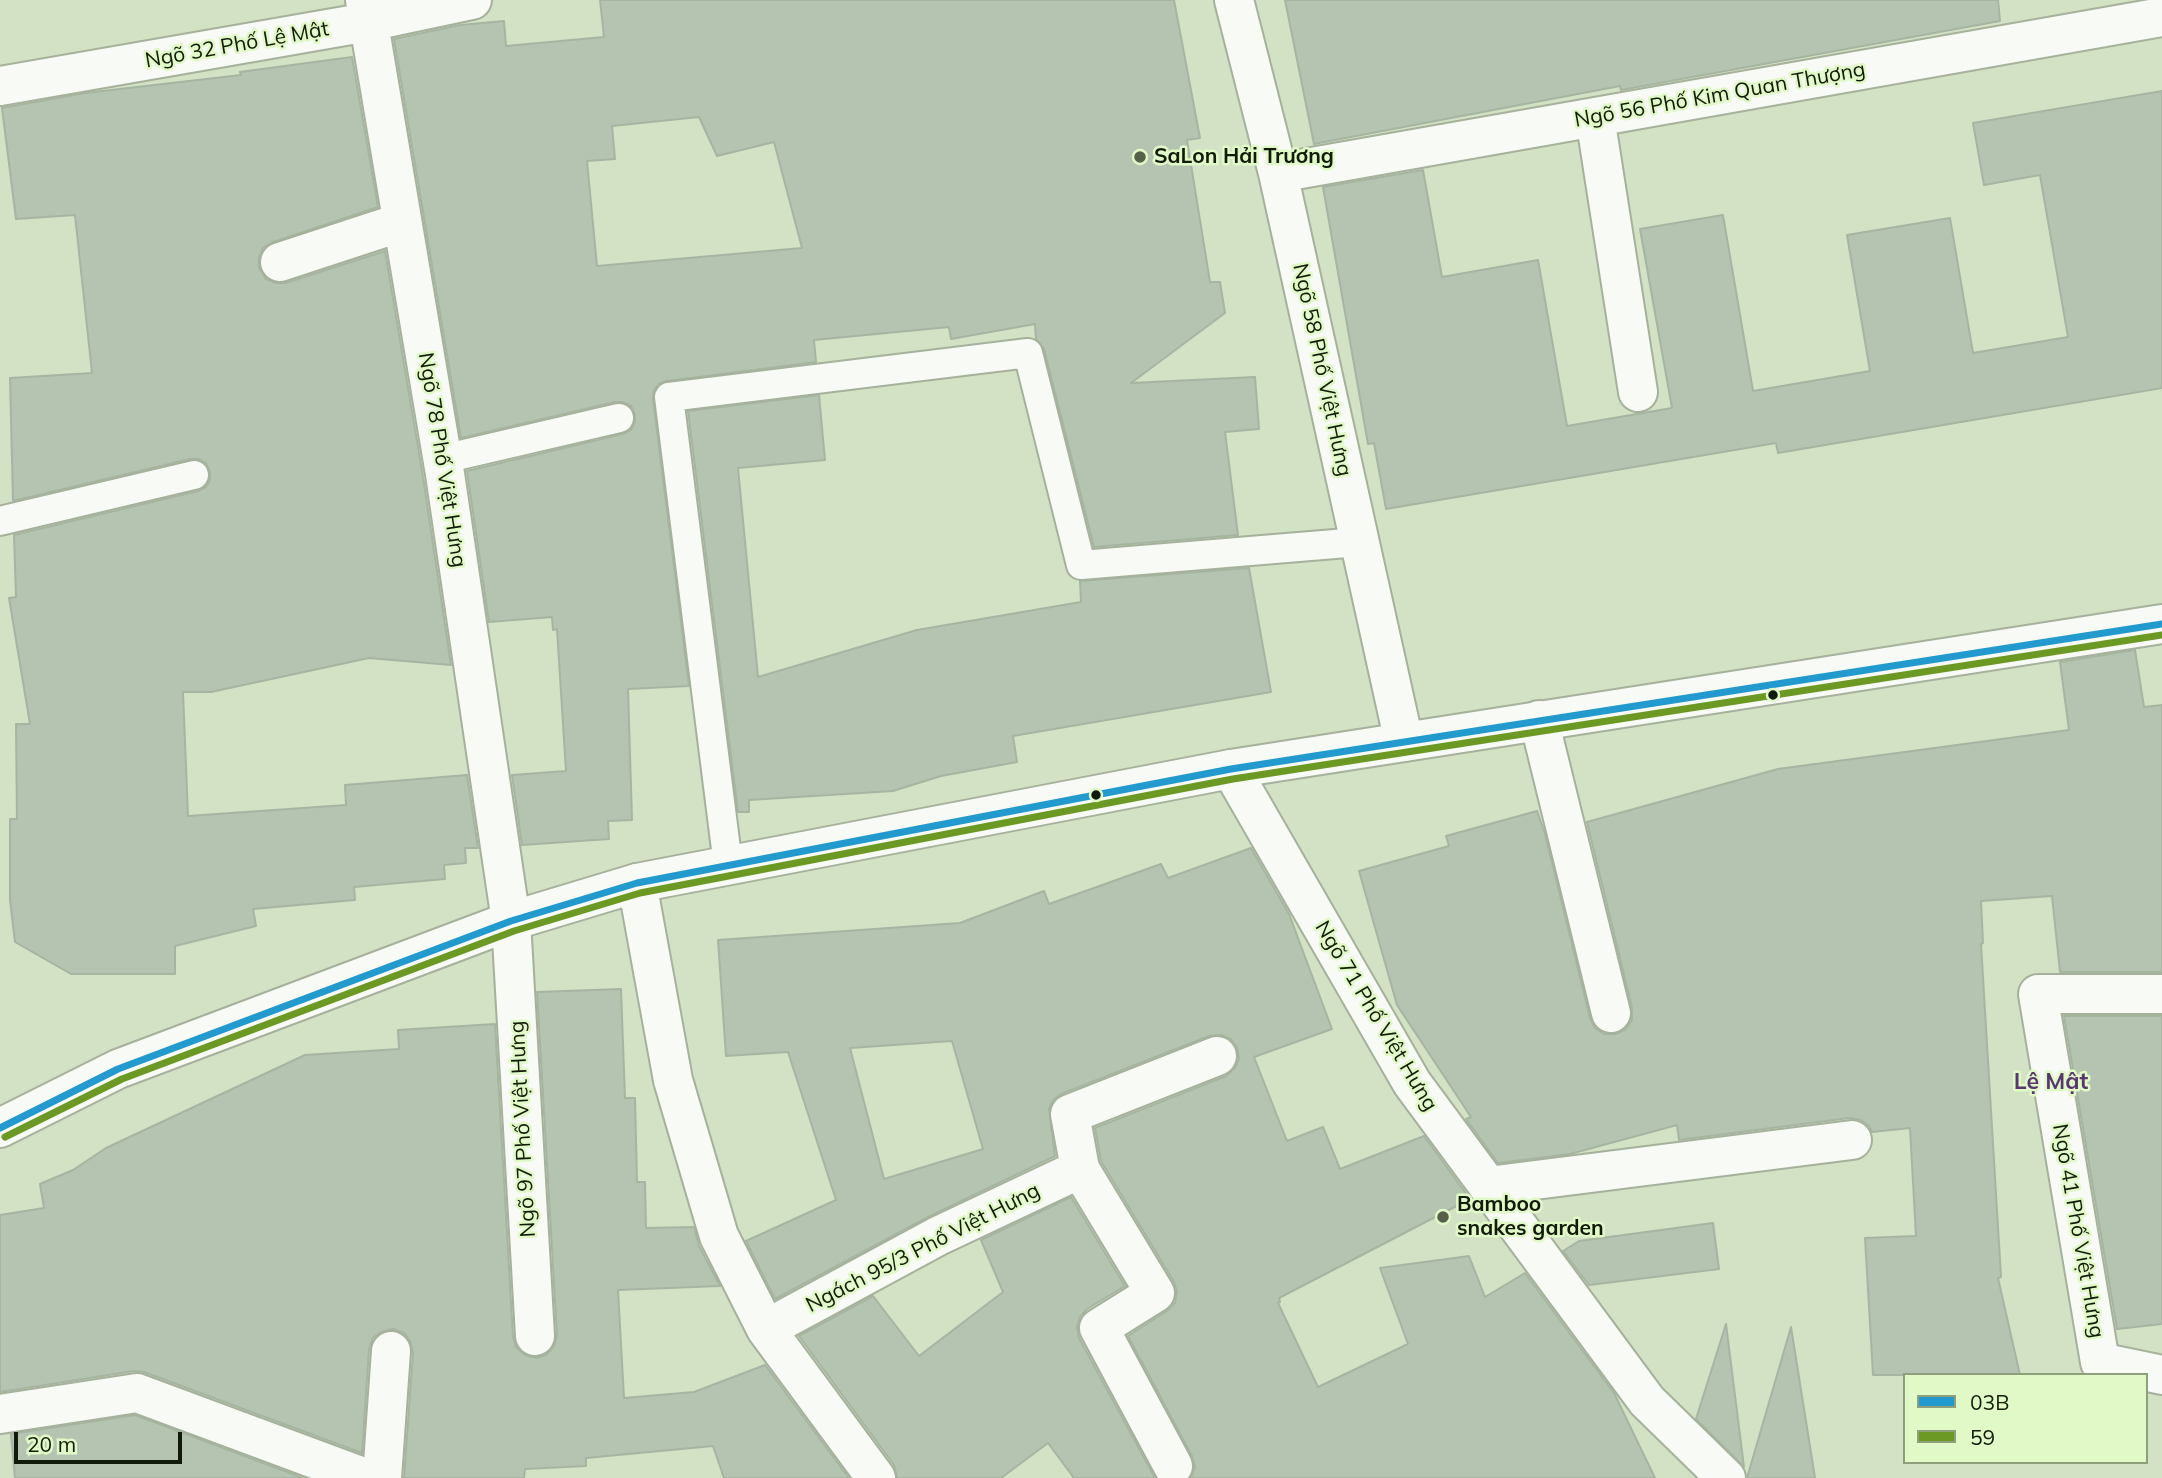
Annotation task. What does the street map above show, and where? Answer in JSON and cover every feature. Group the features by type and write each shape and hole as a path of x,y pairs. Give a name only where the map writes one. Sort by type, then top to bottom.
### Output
{"street":[{"name":"Ngõ 32 Phố Lệ Mật","path":"0,86 366,11 472,0"},
{"name":"Ngõ 58 Phố Việt Hưng","path":"1234,0 1278,173 1404,742"},
{"name":"Ngõ 78 Phố Việt Hưng","path":"366,11 443,459 511,922"},
{"name":"Ngõ 56 Phố Kim Quan Thượng","path":"1278,173 1595,117 2149,12"},
{"path":"1595,117 1638,392"},
{"path":"280,262 402,222"},
{"path":"0,1128 118,1069 511,922 637,883 1231,769 2162,624"},
{"path":"1539,720 1611,1013"},
{"name":"Ngõ 71 Phố Việt Hưng","path":"1231,769 1412,1083 1647,1401 1726,1478"},
{"path":"637,883 673,1080 719,1236 766,1329 876,1478"},
{"name":"Ngõ 97 Phố Việt Hưng","path":"511,922 535,1336"},
{"name":"Ngõ 41 Phố Việt Hưng","path":"2162,994 2038,994 2100,1362 2162,1375"},
{"path":"1173,1466 1099,1328 1155,1293 1080,1169 1070,1114 1217,1056"},
{"path":"1488,1186 1852,1140"},
{"name":"Ngách 95/3 Phố Việt Hưng","path":"766,1329 937,1236 1080,1169"},
{"path":"382,1478 391,1351"},
{"path":"0,1414 137,1393 366,1478"}],"lane":[{"path":"728,865 669,397 1028,353 1081,565 1359,542"},
{"path":"443,459 619,418"},
{"path":"0,521 194,475"}],"building":[{"path":"600,0 1174,0 1200,138 1187,140 1210,282 1220,282 1225,313 1131,383 1255,377 1259,429 1225,432 1238,535 1094,547 1044,349 1036,339 1035,324 951,339 949,327 814,340 816,362 660,383 654,390 653,399 689,686 628,689 632,820 608,821 609,839 522,845 512,775 566,771 557,629 553,630 552,617 489,622 467,471 623,434 631,430 635,415 631,406 615,402 461,438 394,39 460,25 504,21 506,46 604,37","holes":["699,117 717,156 774,142 802,248 597,266 587,161 615,159 612,126"]},
{"path":"1285,0 1998,0 2000,21 1621,90 1620,86 1314,144"},
{"path":"352,57 378,207 273,242 263,248 259,268 266,279 286,283 385,251 451,665 369,658 211,692 183,692 188,816 346,805 345,785 467,775 478,848 465,848 466,863 444,865 445,879 354,887 355,900 253,909 256,926 175,946 175,974 71,974 15,942 10,900 10,819 17,819 16,724 30,724 9,598 16,597 14,535 198,491 206,487 210,472 206,463 190,459 13,501 10,378 92,373 75,215 16,219 2,108 85,93 241,75 240,72"},
{"path":"2162,91 2162,388 1778,453 1776,443 1386,509 1374,443 1368,444 1323,187 1423,170 1442,277 1538,260 1567,426 1672,408 1640,229 1723,215 1753,391 1870,371 1847,235 1950,218 1973,353 2068,337 2040,175 1984,185 1973,123"},
{"path":"819,395 825,460 738,468 758,677 917,630 1081,602 1080,581 1249,568 1271,692 1013,736 1017,762 941,776 893,791 749,800 749,812 738,812 688,411"},
{"path":"2135,650 2144,707 2162,705 2162,972 2060,972 2052,896 1981,901 1981,944 2001,1277 1998,1278 2020,1373 1873,1375 1865,1238 1916,1236 1910,1128 1872,1132 1861,1120 1849,1118 1679,1140 1677,1125 1570,1154 1498,1163 1466,1119 1471,1117 1397,1005 1359,871 1449,846 1446,836 1537,811 1590,1018 1595,1028 1604,1034 1617,1034 1626,1029 1632,1020 1632,1008 1587,822 1778,769 2069,730 2060,662"},
{"path":"1251,848 1289,914 1332,1029 1254,1057 1287,1141 1323,1127 1340,1169 1424,1136 1470,1199 1279,1298 1278,1303 1318,1387 1408,1344 1380,1268 1469,1256 1485,1297 1525,1273 1614,1393 1655,1478 1191,1478 1195,1467 1192,1456 1128,1336 1167,1311 1175,1303 1177,1292 1174,1282 1101,1161 1095,1128 1226,1076 1234,1069 1239,1059 1237,1047 1231,1039 1221,1035 1209,1036 1061,1094 1053,1100 1049,1109 1055,1156 928,1217 775,1299 746,1241 836,1200 788,1052 726,1056 718,940 960,923 1044,891 1049,904 1161,864 1168,878","holes":["952,1041 983,1149 884,1179 850,1048"]},
{"path":"621,989 625,1098 635,1098 637,1182 645,1182 646,1228 694,1227 699,1246 720,1286 618,1290 624,1398 694,1392 765,1365 849,1478 724,1478 713,1446 586,1458 586,1466 525,1469 524,1478 404,1478 413,1353 410,1341 404,1333 393,1329 381,1332 373,1338 369,1349 362,1453 144,1372 134,1371 0,1392 0,1215 44,1208 40,1184 73,1170 106,1148 305,1055 399,1049 398,1030 495,1024 513,1337 516,1347 525,1355 536,1358 546,1355 554,1346 557,1335 537,992"},
{"path":"2064,1016 2162,1016 2162,1324 2117,1329"},
{"path":"1071,1197 1125,1286 1087,1309 1080,1317 1077,1327 1079,1338 1155,1478 1074,1478 1048,1443 1001,1478 897,1478 894,1465 799,1336 873,1296 919,1356 1003,1292 981,1240"},
{"path":"1713,1223 1719,1269 1589,1285 1563,1251 1579,1241"},
{"path":"1726,1324 1744,1467 1696,1419"},
{"path":"1791,1327 1815,1478 1747,1478"},
{"path":"135,1415 303,1478 15,1478 11,1434"}],"transit line":[{"name":"03B","path":"0,1128 118,1069 511,921 637,883 1231,769 2162,624"},
{"name":"59","path":"5,1137 122,1079 514,931 640,893 1233,779 2162,635"}],"place":[{"name":"SaLon Hải Trương","path":"1140,157"},
{"name":"Bamboo snakes garden","path":"1443,1217"}],"district":[{"name":"Lệ Mật","path":"2051,1082"}]}
